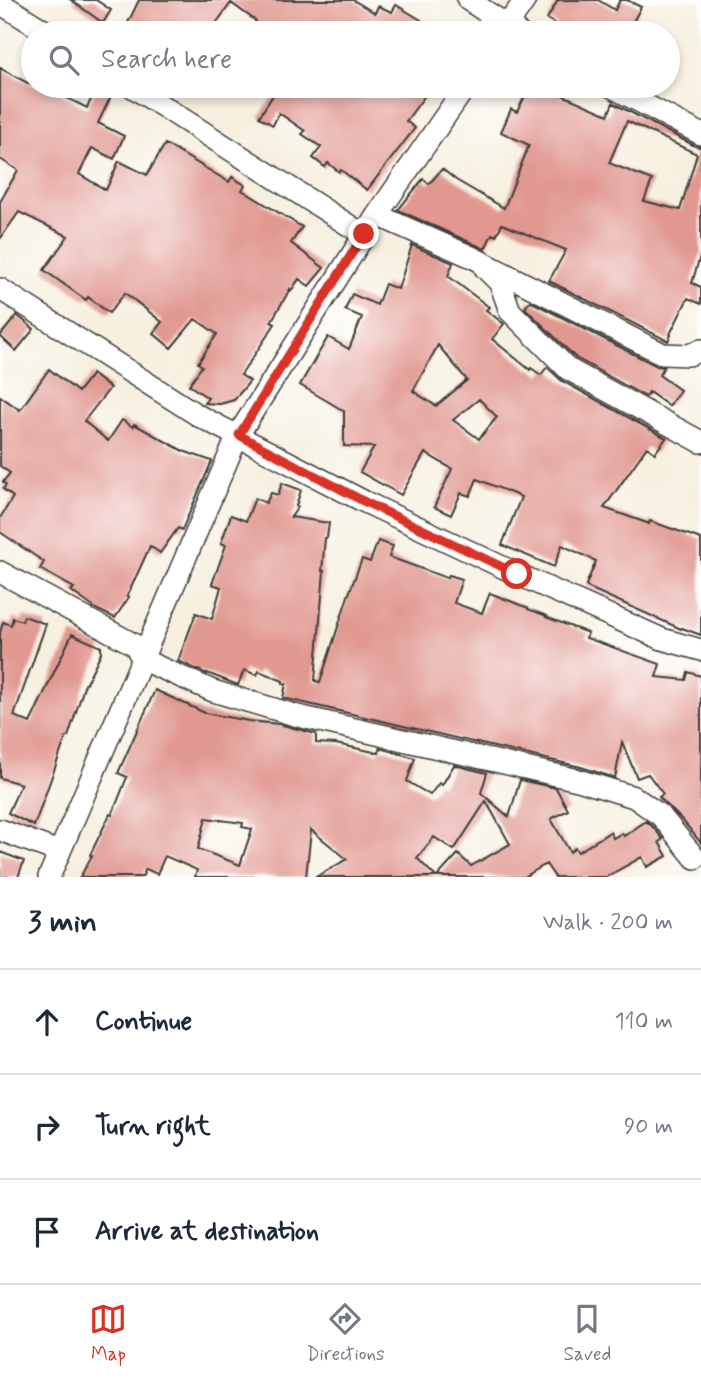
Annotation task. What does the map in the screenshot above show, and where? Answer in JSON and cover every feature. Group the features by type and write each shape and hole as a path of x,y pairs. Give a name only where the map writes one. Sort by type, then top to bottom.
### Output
{"street":[{"path":"468,0 496,21"},
{"path":"515,21 525,0"},
{"path":"0,3 29,21"},
{"path":"150,98 364,234"},
{"path":"49,877 239,435 364,234 458,98"},
{"path":"633,98 701,134"},
{"path":"377,215 474,258 663,354 689,355 701,350"},
{"path":"474,258 500,283 510,311 568,369 701,442"},
{"path":"0,289 199,416 365,502 662,639 701,650"},
{"path":"0,572 135,645 143,660 213,691 298,716 565,777 634,797 661,816 695,858"},
{"path":"0,830 59,852"}],"building":[{"path":"71,0 96,0 111,10 104,21 100,21"},
{"path":"139,0 353,0 375,13 378,6 392,12 396,5 421,20 256,21 231,3 218,21 129,21"},
{"path":"558,0 598,0 615,10 620,0 627,0 641,7 633,21 547,19"},
{"path":"0,68 21,79 21,98 67,98 87,108 92,98 110,98 98,123 124,136 114,159 92,148 79,174 106,190 119,161 147,175 165,144 229,182 232,177 245,185 242,190 302,227 291,243 324,268 309,286 299,279 291,291 290,289 271,322 275,324 241,375 250,381 234,400 220,404 204,403 208,398 189,385 202,366 198,363 217,334 195,319 171,348 153,333 162,322 125,293 109,313 88,297 86,300 44,270 68,236 19,212 0,239 0,202 18,170 0,159"},
{"path":"271,98 423,98 406,121 415,128 367,190 341,170 339,172 328,163 325,167 313,158 321,147 302,134 305,131 279,113 273,125 259,117"},
{"path":"524,98 569,98 608,115 613,103 701,147 701,253 692,283 701,287 701,304 688,298 668,341 549,281 566,250 502,224 496,236 492,234 485,249 398,210 423,179 429,184 442,169 504,208 529,145 501,132 511,109 517,112","holes":["627,121 697,154 680,210 644,201 652,180 609,163"]},
{"path":"412,245 453,263 448,276 489,307 486,310 504,324 492,339 530,370 531,368 541,375 547,367 562,381 666,438 655,453 647,447 604,508 701,539 701,635 681,629 589,588 586,585 596,561 562,545 554,567 502,545 521,497 477,479 470,496 461,493 451,515 434,507 452,469 425,453 401,495 360,472 374,447 344,446 344,411 300,385 328,337 349,349 362,317 345,310 352,294 377,305 385,284 398,289","holes":["438,345 467,380 436,406 413,391","479,399 497,417 479,439 453,420"]},
{"path":"530,301 657,366 664,367 659,375 680,390 669,406 649,392 646,397 576,358 525,308"},
{"path":"17,315 34,329 16,351 0,336"},
{"path":"49,369 78,392 92,374 110,388 84,421 108,441 122,420 183,451 212,461 182,530 178,528 160,553 150,546 127,596 129,597 115,618 96,609 71,591 74,588 40,569 44,562 0,532 0,518 13,497 3,489 6,485 3,482 10,473 0,466 0,396 20,410"},
{"path":"282,483 301,490 296,506 298,507 291,517 329,523 322,571 315,681 320,682 362,559 370,562 378,541 393,546 389,557 447,578 449,575 462,579 454,603 482,613 490,593 588,633 586,638 660,664 656,677 686,680 688,672 701,676 701,843 659,797 663,794 648,774 637,778 622,742 615,778 581,767 283,698 286,684 259,671 257,675 244,670 238,685 178,661 196,613 212,619 221,587 212,584 226,545 221,543 231,515 246,521 255,498 266,503 271,493 278,495"},
{"path":"24,616 46,624 14,716 30,723 72,634 101,647 101,653 84,687 34,826 8,813 21,784 0,778 0,633 3,622 11,625 13,618 22,621"},
{"path":"155,690 205,713 279,724 316,734 316,743 336,744 379,753 380,748 415,758 407,781 430,795 439,783 442,785 454,765 487,773 481,793 509,817 520,780 556,788 568,810 551,819 570,852 575,848 578,852 610,832 613,838 622,833 624,836 646,821 663,839 659,842 667,856 647,867 642,857 606,877 555,877 546,864 524,877 437,877 458,854 471,866 510,844 486,801 454,850 434,837 417,858 436,877 316,877 347,859 311,830 306,877 195,877 197,870 165,856 157,874 146,869 142,877 80,877 110,814 112,815 127,777 118,773","holes":["206,818 243,823 242,827 252,829 240,865 198,849"]},
{"path":"0,852 24,861 18,877 0,877"}],"route":[{"path":"364,234 239,435 365,502 517,574"}]}
